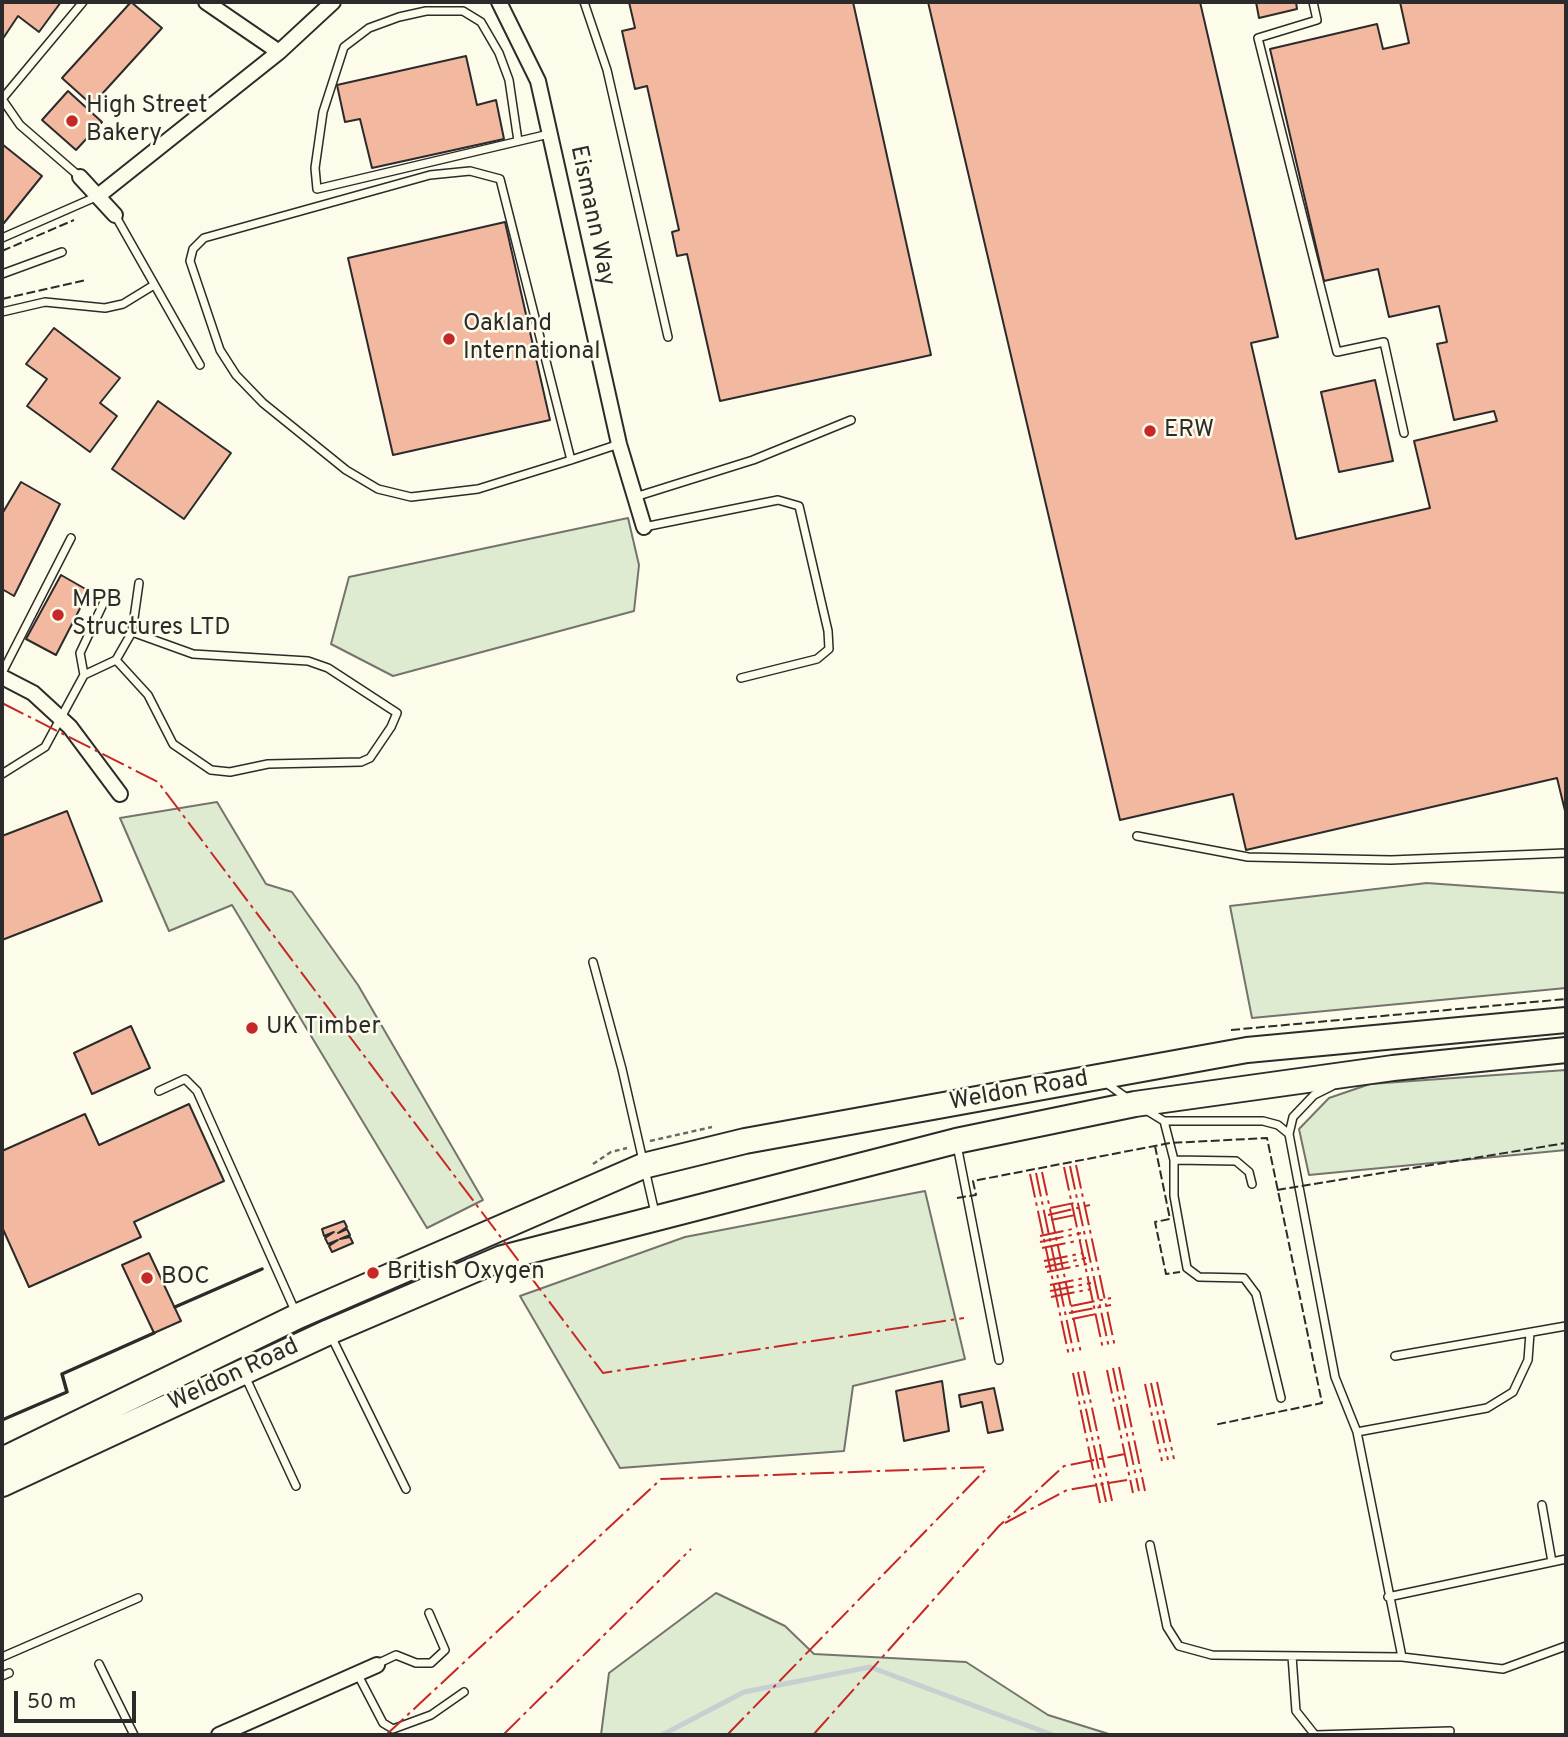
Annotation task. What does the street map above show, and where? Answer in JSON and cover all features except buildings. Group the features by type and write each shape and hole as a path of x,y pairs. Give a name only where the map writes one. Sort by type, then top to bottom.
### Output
{"highway":[{"name":"Weldon Road","path":"2,1460 298,1316 643,1166 745,1141 1247,1050 1566,1020"},
{"name":"Weldon Road","path":"2,1484 330,1332 502,1258 656,1216 956,1141 1135,1104 1393,1068 1566,1050"}],"street":[{"path":"206,2 279,52"},
{"path":"98,196 279,52 333,2"},
{"name":"Eismann Way","path":"499,2 538,81 619,444 644,527"},
{"path":"80,177 114,215"},
{"path":"2,675 33,693 60,718 120,794"},
{"path":"219,1735 377,1665"}],"lane":[{"path":"80,177 20,125 2,99 83,2"},
{"path":"584,2 607,70 668,337"},
{"path":"1313,2 1317,20 1258,38 1337,352 1384,342 1404,433"},
{"path":"518,141 509,80 499,53 481,22 463,11 426,11 399,17 369,28 344,47 323,112 315,168 317,189 550,134"},
{"path":"571,460 504,183 495,176 470,171 430,175 204,238 193,249 190,261 220,350 236,375 262,403 346,470 378,489 411,497 478,489 571,460 619,444"},
{"path":"2,238 98,196"},
{"path":"114,215 200,365"},
{"path":"2,274 62,252"},
{"path":"2,312 45,302 114,306 123,304 154,285"},
{"path":"635,497 753,460 852,420"},
{"path":"644,527 778,500 799,506 828,631 829,649 817,659 741,678"},
{"path":"2,675 71,538"},
{"path":"2,774 45,747 84,675 116,660 132,632 139,583"},
{"path":"84,675 80,653 104,603"},
{"path":"116,660 148,695 173,744 211,770 230,772 268,764 361,762 370,758 397,713 328,668 308,662 193,654 132,632"},
{"path":"1136,836 1248,857 1391,860 1566,853"},
{"path":"593,962 622,1069 656,1216"},
{"path":"1393,1068 1334,1085 1314,1095 1293,1117 1289,1135 1335,1377 1357,1432 1402,1657"},
{"path":"1098,1077 1164,1121 1263,1121 1278,1125 1289,1135"},
{"path":"159,1091 185,1079 197,1091 298,1316"},
{"path":"1164,1121 1174,1160 1174,1196 1187,1268 1199,1277 1244,1278 1256,1294 1281,1398"},
{"path":"956,1141 999,1360"},
{"path":"1174,1160 1237,1161 1249,1172 1252,1184"},
{"path":"1395,1356 1566,1326"},
{"path":"330,1332 406,1489"},
{"path":"1357,1432 1487,1408 1513,1392 1528,1360 1530,1333"},
{"path":"243,1372 296,1486"},
{"path":"1542,1505 1552,1562"},
{"path":"1150,1545 1167,1627 1179,1646 1212,1655 1402,1657 1503,1669 1566,1646"},
{"path":"1388,1597 1566,1559"},
{"path":"2,1657 138,1598"},
{"path":"377,1665 396,1656 416,1663 431,1662 445,1650 429,1613"},
{"path":"1292,1656 1296,1711 1315,1735 1450,1731"},
{"path":"99,1664 134,1735"},
{"path":"358,1675 383,1723 393,1729 431,1715 464,1692"}],"green space":[{"path":"628,518 639,565 634,611 393,676 331,644 349,577"},
{"path":"217,802 266,884 292,892 358,985 483,1200 427,1228 232,905 169,931 120,818"},
{"path":"1427,883 1566,893 1566,988 1252,1018 1230,906"},
{"path":"1566,1070 1566,1150 1309,1175 1299,1129 1329,1098 1370,1084"},
{"path":"925,1191 965,1359 853,1386 844,1451 620,1468 520,1296 685,1237"},
{"path":"716,1593 785,1626 814,1654 966,1662 1048,1715 1112,1735 601,1735 609,1673"}],"waterway":[{"path":"662,1735 744,1692 870,1667 1053,1735"}],"fence":[{"path":"2,251 74,220"},
{"path":"2,299 86,280"},
{"path":"1231,1030 1566,999"},
{"path":"957,1198 976,1195 973,1181 1170,1143 1267,1138 1322,1403 1214,1425"},
{"path":"1277,1190 1566,1143"},
{"path":"1155,1146 1170,1219 1155,1222 1166,1274 1180,1272"}],"wall":[{"path":"175,1307 262,1269"},
{"path":"2,1420 67,1392 62,1374 154,1333"}],"power":[{"path":"2,703 158,782 603,1373 964,1318"},
{"path":"1076,1165 1115,1347"},
{"path":"1070,1166 1109,1348"},
{"path":"1064,1167 1103,1349"},
{"path":"1042,1172 1081,1353"},
{"path":"1036,1173 1074,1355"},
{"path":"1030,1174 1069,1356"},
{"path":"1050,1208 1074,1203"},
{"path":"1048,1215 1090,1205"},
{"path":"1051,1220 1075,1215"},
{"path":"1040,1236 1077,1228"},
{"path":"1040,1242 1081,1233"},
{"path":"1042,1248 1081,1240"},
{"path":"1044,1261 1083,1253"},
{"path":"1045,1267 1086,1258"},
{"path":"1047,1272 1087,1264"},
{"path":"1050,1285 1089,1277"},
{"path":"1050,1291 1091,1283"},
{"path":"1051,1297 1091,1289"},
{"path":"1071,1306 1111,1298"},
{"path":"1069,1313 1111,1305"},
{"path":"1072,1319 1096,1314"},
{"path":"1119,1367 1145,1491"},
{"path":"1113,1368 1139,1491"},
{"path":"1107,1370 1133,1493"},
{"path":"1084,1371 1112,1501"},
{"path":"1078,1372 1106,1502"},
{"path":"1073,1373 1100,1503"},
{"path":"1157,1382 1174,1459"},
{"path":"1151,1383 1168,1460"},
{"path":"1145,1384 1162,1461"},
{"path":"813,1735 999,1526 1064,1466 1125,1454"},
{"path":"386,1735 661,1479 988,1467"},
{"path":"727,1735 988,1467"},
{"path":"1005,1523 1067,1490 1127,1480"},
{"path":"503,1735 691,1549"}],"place":[{"name":"High Street Bakery","path":"72,121"},
{"name":"Oakland International","path":"449,339"},
{"name":"ERW","path":"1150,431"},
{"name":"MPB Structures LTD","path":"58,615"},
{"name":"UK Timber","path":"252,1028"},
{"name":"British Oxygen","path":"373,1273"},
{"name":"BOC","path":"147,1278"}]}
